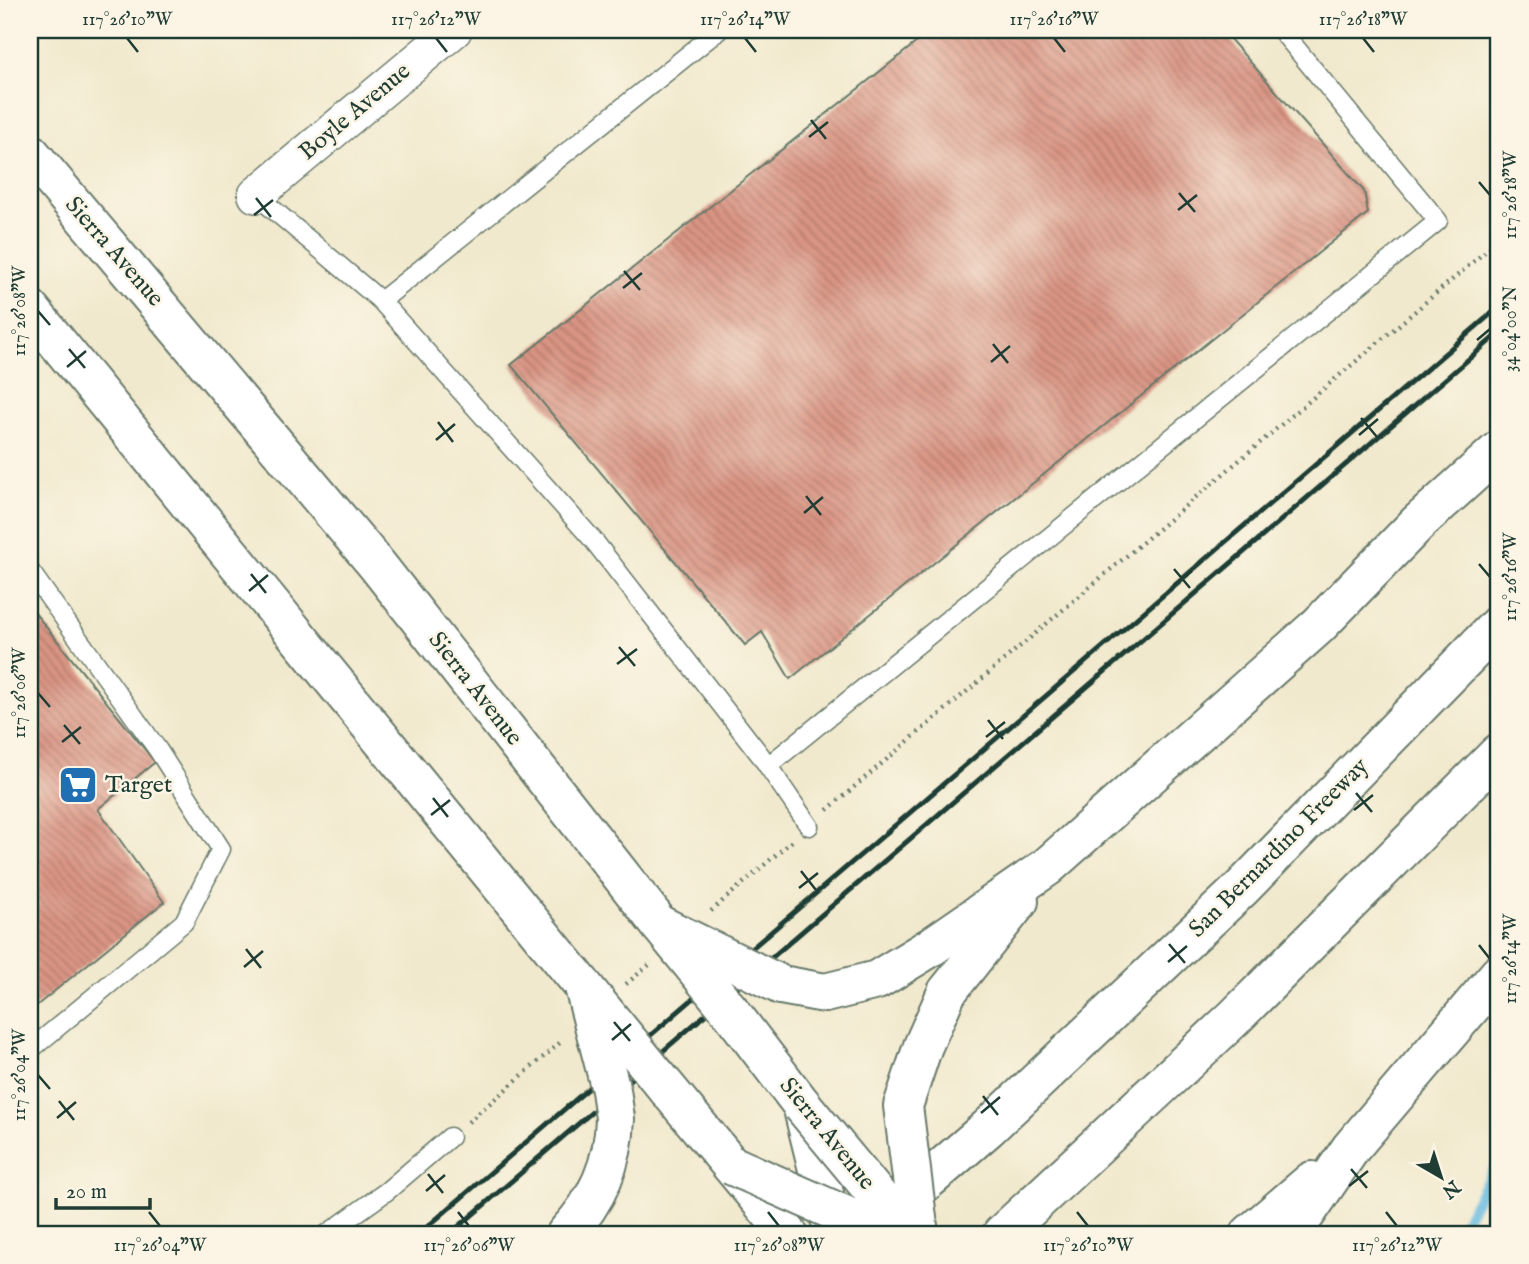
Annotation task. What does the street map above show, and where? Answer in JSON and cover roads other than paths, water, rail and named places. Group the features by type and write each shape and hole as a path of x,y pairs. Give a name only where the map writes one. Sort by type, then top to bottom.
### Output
{"main road":[{"name":"Sierra Avenue","path":"30,153 377,565 802,1105 909,1234"},
{"path":"30,309 601,989 656,1075 788,1234"},
{"path":"660,925 781,985 825,993 877,981 1047,867 1318,626 1419,522 1499,450"},
{"name":"San Bernardino Freeway","path":"864,1234 988,1128 1241,890 1499,624"},
{"path":"1002,1234 1234,1017 1499,753"},
{"path":"919,1234 904,1107 923,1046 947,992 1047,867"},
{"path":"1292,1234 1351,1148 1499,974"},
{"path":"566,1234 588,1211 602,1184 614,1139 615,1118 601,989"},
{"path":"802,1105 831,1222"},
{"path":"1250,1234 1351,1148"},
{"path":"731,1165 831,1222 887,1234"}],"street":[{"name":"Boyle Avenue","path":"256,195 454,30"}],"lane":[{"path":"381,301 719,30"},
{"path":"768,766 1438,221 1281,30"},
{"path":"256,195 381,301 594,541 768,766 809,826"},
{"path":"30,571 158,750 221,849 184,922 30,1049"},
{"path":"327,1234 387,1191 450,1137"}],"waterway":[{"path":"1457,1234 1499,1160"}],"railway":[{"path":"419,1234 1499,307"},
{"path":"450,1234 1499,333"}],"place":[{"name":"Target","path":"78,785"}]}
